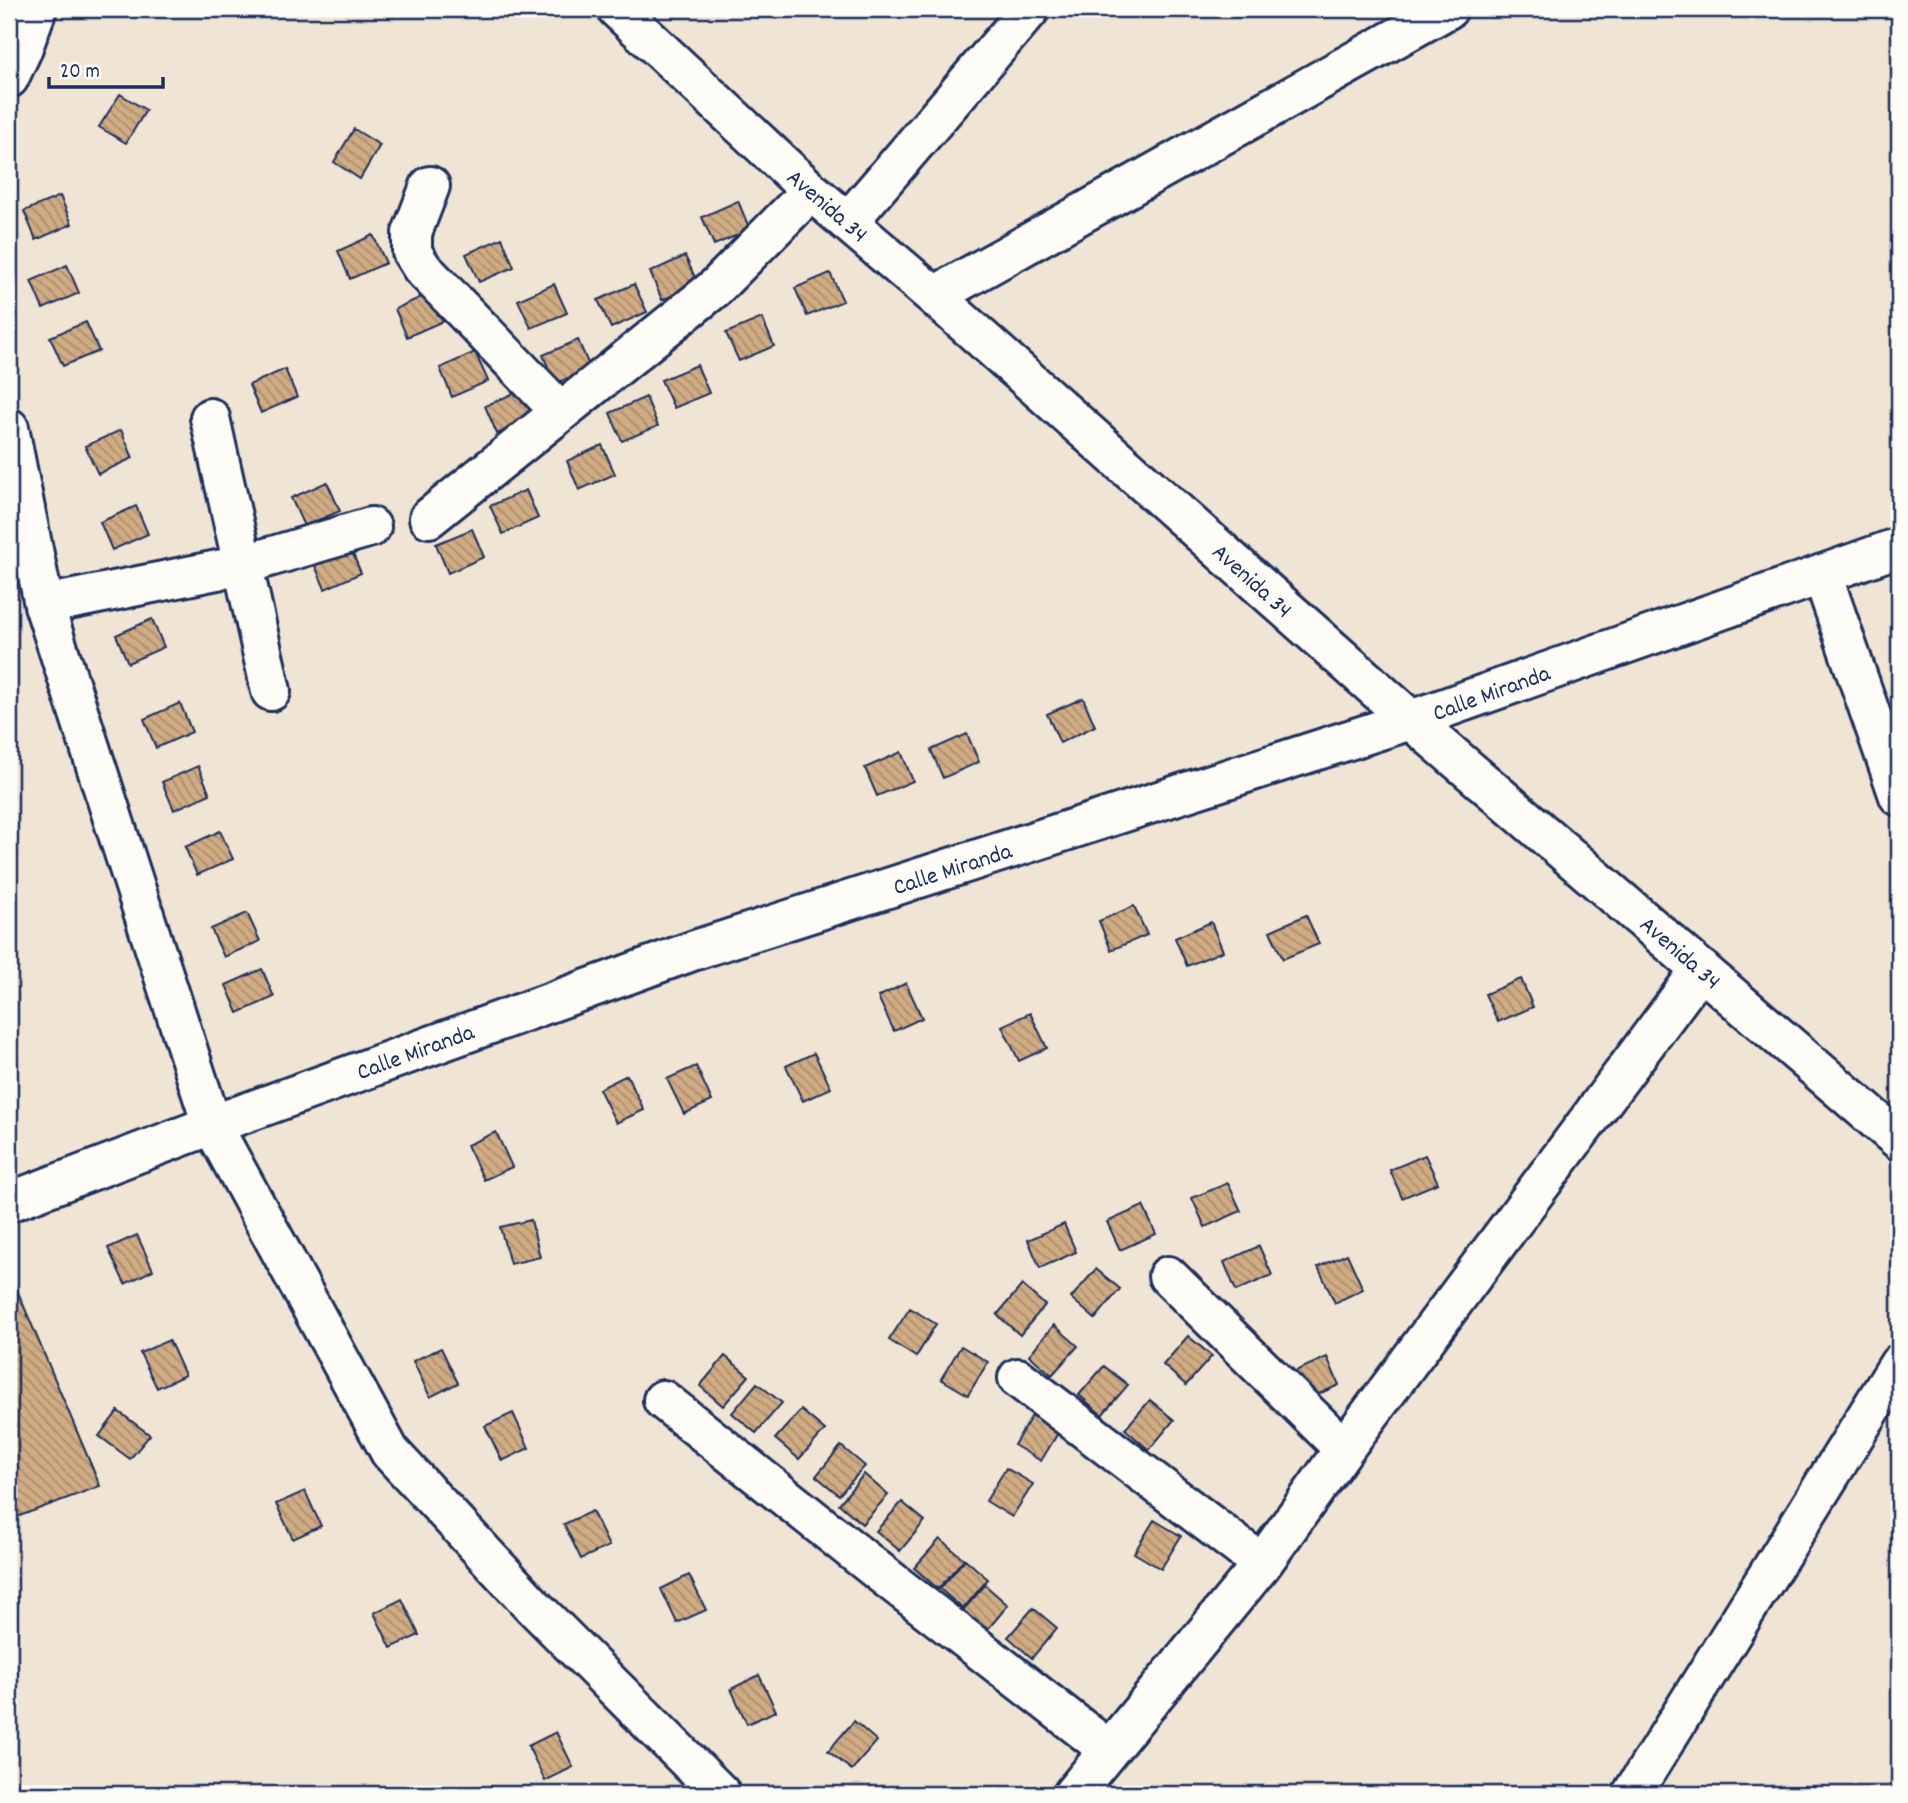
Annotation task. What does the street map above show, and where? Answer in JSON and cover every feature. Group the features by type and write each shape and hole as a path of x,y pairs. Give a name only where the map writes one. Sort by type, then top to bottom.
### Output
{"street":[{"path":"9,78 37,9"},
{"name":"Avenida 34","path":"617,9 811,191 934,296 1412,720 1899,1140"},
{"path":"848,222 1030,9"},
{"path":"934,296 1448,9"},
{"path":"430,186 412,233 412,252 422,268 561,412"},
{"path":"429,518 715,288 811,191"},
{"path":"210,418 271,691"},
{"path":"9,428 44,605 212,1125 390,1452 534,1607 721,1794"},
{"path":"44,605 242,565 372,527"},
{"name":"Calle Miranda","path":"9,1202 212,1125 695,950 1412,720 1899,547"},
{"path":"1822,574 1899,796"},
{"path":"1073,1794 1262,1564 1344,1449 1701,970"},
{"path":"1168,1276 1344,1449"},
{"path":"1632,1794 1899,1364"},
{"path":"1018,1378 1262,1564"},
{"path":"663,1400 1109,1750"}],"building":[{"path":"120,94 146,110 126,143 99,127"},
{"path":"354,129 380,145 360,179 334,162"},
{"path":"60,196 72,224 36,240 24,211"},
{"path":"738,201 750,230 714,245 702,217"},
{"path":"373,235 386,263 350,279 338,251"},
{"path":"502,238 514,267 479,282 466,254"},
{"path":"685,256 698,284 662,300 650,272"},
{"path":"67,265 79,293 43,309 31,281"},
{"path":"830,273 843,301 807,316 795,288"},
{"path":"554,284 567,313 531,328 518,300"},
{"path":"634,284 647,312 611,328 598,300"},
{"path":"430,293 443,321 407,337 395,309"},
{"path":"762,318 774,346 739,361 726,333"},
{"path":"86,322 99,351 63,366 50,337"},
{"path":"578,340 590,368 555,384 543,355"},
{"path":"475,352 488,381 452,397 440,368"},
{"path":"697,365 709,393 674,408 661,380"},
{"path":"285,369 297,397 261,413 249,385"},
{"path":"521,390 533,418 497,434 485,406"},
{"path":"646,397 658,426 622,441 610,413"},
{"path":"121,430 133,458 98,474 85,446"},
{"path":"602,445 615,474 579,490 567,461"},
{"path":"327,482 340,511 304,526 291,498"},
{"path":"526,490 538,518 503,534 490,506"},
{"path":"136,506 148,534 112,550 100,522"},
{"path":"472,529 484,557 448,573 436,544"},
{"path":"349,545 361,573 325,589 313,561"},
{"path":"152,619 164,647 128,663 116,635"},
{"path":"1083,698 1095,726 1060,743 1047,714"},
{"path":"180,703 192,732 156,748 144,719"},
{"path":"967,734 979,762 943,778 931,750"},
{"path":"901,752 913,781 877,796 865,768"},
{"path":"198,766 210,794 174,810 162,782"},
{"path":"220,831 233,859 197,875 185,847"},
{"path":"1134,906 1147,935 1111,950 1099,921"},
{"path":"247,913 260,941 224,957 211,929"},
{"path":"1306,915 1319,944 1283,959 1270,931"},
{"path":"1211,922 1223,951 1187,966 1175,938"},
{"path":"262,969 274,997 238,1013 226,985"},
{"path":"1521,979 1533,1007 1498,1022 1485,994"},
{"path":"906,983 922,1018 894,1031 878,997"},
{"path":"1030,1013 1047,1048 1019,1061 1002,1026"},
{"path":"814,1053 831,1088 803,1101 786,1066"},
{"path":"696,1066 712,1101 684,1114 667,1079"},
{"path":"627,1075 644,1110 616,1123 599,1089"},
{"path":"496,1132 512,1167 484,1180 467,1145"},
{"path":"1425,1155 1438,1183 1402,1198 1390,1170"},
{"path":"1228,1183 1241,1211 1205,1227 1192,1198"},
{"path":"1143,1206 1156,1234 1120,1250 1107,1222"},
{"path":"531,1220 540,1257 510,1264 500,1227"},
{"path":"1064,1224 1076,1252 1040,1268 1028,1240"},
{"path":"137,1235 153,1270 125,1284 108,1248"},
{"path":"1259,1246 1272,1275 1236,1291 1224,1262"},
{"path":"1347,1254 1363,1289 1335,1303 1318,1267"},
{"path":"1096,1269 1120,1289 1095,1319 1071,1298"},
{"path":"9,1271 100,1486 17,1517 9,1498"},
{"path":"1022,1285 1045,1305 1020,1335 997,1315"},
{"path":"910,1308 936,1324 916,1357 889,1340"},
{"path":"1054,1325 1078,1346 1052,1375 1029,1355"},
{"path":"1188,1336 1212,1356 1186,1385 1163,1365"},
{"path":"169,1340 185,1375 157,1388 140,1353"},
{"path":"961,1346 988,1362 968,1395 941,1379"},
{"path":"441,1348 458,1383 430,1397 413,1361"},
{"path":"725,1356 749,1376 723,1406 700,1386"},
{"path":"1327,1357 1339,1385 1303,1401 1291,1373"},
{"path":"1104,1366 1128,1385 1102,1415 1079,1395"},
{"path":"757,1383 782,1403 756,1433 732,1413"},
{"path":"1150,1400 1174,1420 1149,1450 1125,1429"},
{"path":"801,1410 825,1430 799,1459 775,1439"},
{"path":"118,1411 150,1435 130,1459 99,1436"},
{"path":"1034,1412 1061,1428 1041,1461 1014,1445"},
{"path":"513,1413 529,1448 502,1461 485,1426"},
{"path":"841,1446 865,1466 839,1495 816,1476"},
{"path":"1006,1468 1033,1484 1012,1517 986,1501"},
{"path":"864,1474 888,1495 862,1524 839,1504"},
{"path":"305,1491 321,1526 293,1539 276,1504"},
{"path":"902,1502 925,1521 900,1551 876,1531"},
{"path":"592,1511 609,1546 581,1559 564,1524"},
{"path":"1154,1520 1181,1536 1161,1569 1134,1553"},
{"path":"940,1539 964,1559 938,1589 914,1568"},
{"path":"965,1559 988,1579 963,1609 940,1589"},
{"path":"689,1575 706,1610 677,1623 661,1589"},
{"path":"985,1585 1008,1605 983,1635 959,1615"},
{"path":"402,1599 419,1635 391,1648 374,1613"},
{"path":"1033,1608 1057,1628 1032,1658 1008,1637"},
{"path":"759,1675 776,1711 747,1724 731,1689"},
{"path":"854,1721 877,1741 852,1770 828,1751"},
{"path":"556,1732 573,1767 545,1781 528,1746"}]}
